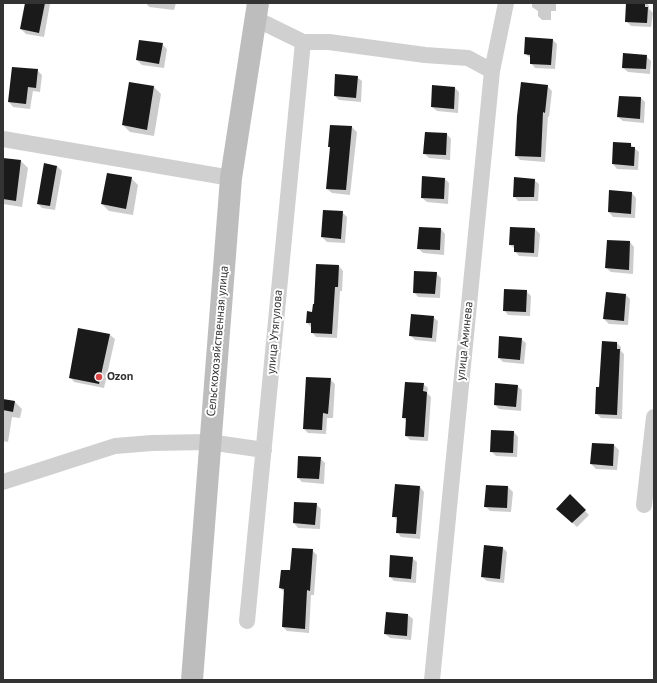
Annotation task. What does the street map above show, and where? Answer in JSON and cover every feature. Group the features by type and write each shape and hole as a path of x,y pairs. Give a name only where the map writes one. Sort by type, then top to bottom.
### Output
{"main road":[{"name":"Сельскохозяйственная улица","path":"192,680 209,442 231,178 257,11"}],"street":[{"name":"улица Аминева","path":"432,680 492,71 506,3"},
{"path":"257,11 303,42 329,42 425,55 468,58 492,71"},
{"name":"улица Утягулова","path":"247,621 303,42"},
{"path":"3,139 231,178"},
{"path":"649,500 654,417"},
{"path":"3,482 115,446 152,443 209,442 264,450"}],"building":[{"path":"25,3 45,3 39,33 20,29"},
{"path":"626,3 645,3 645,7 648,7 647,23 625,22"},
{"path":"525,37 553,39 551,65 530,64 530,55 524,54"},
{"path":"139,40 163,43 159,64 136,60"},
{"path":"623,53 647,55 646,69 622,68"},
{"path":"12,67 38,69 36,88 28,87 26,104 8,102"},
{"path":"335,74 358,76 356,98 334,96"},
{"path":"129,82 154,86 147,130 122,125"},
{"path":"521,82 548,85 545,113 543,112 541,157 515,156 517,116"},
{"path":"432,85 455,87 454,109 431,107"},
{"path":"619,96 641,97 640,119 617,117"},
{"path":"330,125 352,126 346,190 326,189 330,147 328,147"},
{"path":"425,132 447,133 446,155 423,154"},
{"path":"613,142 631,143 631,147 635,147 634,166 612,164"},
{"path":"3,158 21,160 16,201 3,199"},
{"path":"44,163 57,166 50,206 37,204"},
{"path":"107,173 132,177 126,209 101,204"},
{"path":"422,176 445,178 444,199 421,198"},
{"path":"514,177 535,179 534,197 513,197"},
{"path":"609,190 632,192 631,214 608,212"},
{"path":"323,210 343,211 341,239 321,237"},
{"path":"419,227 441,228 440,250 417,249"},
{"path":"510,227 535,228 534,253 514,252 514,245 509,245"},
{"path":"607,240 630,241 629,270 605,268"},
{"path":"316,264 339,265 338,287 335,287 332,334 311,333 311,323 306,323 307,311 312,312 314,304"},
{"path":"414,271 437,272 435,294 413,293"},
{"path":"504,289 527,290 526,312 503,311"},
{"path":"606,292 626,294 624,321 603,319"},
{"path":"411,314 434,316 432,338 409,336"},
{"path":"78,328 110,334 99,384 69,378"},
{"path":"499,336 522,338 520,360 498,358"},
{"path":"602,341 617,342 617,349 620,349 617,415 595,414 596,387 599,387"},
{"path":"306,377 331,378 328,414 323,413 322,430 303,429"},
{"path":"405,382 424,383 423,391 427,392 424,437 405,436 406,418 402,418"},
{"path":"495,383 518,385 516,407 494,405"},
{"path":"3,399 15,401 13,412 3,410"},
{"path":"491,430 514,431 513,453 490,452"},
{"path":"592,443 614,444 613,466 590,464"},
{"path":"298,456 321,457 319,479 297,478"},
{"path":"395,484 420,486 416,534 396,533 397,517 392,517"},
{"path":"486,485 508,486 507,508 484,507"},
{"path":"570,494 586,510 572,523 556,509"},
{"path":"294,502 317,503 315,525 293,523"},
{"path":"484,545 503,547 500,579 481,577"},
{"path":"292,548 313,549 310,591 307,590 305,629 282,627 284,589 279,588 281,570 290,570"},
{"path":"390,555 413,557 411,579 389,577"},
{"path":"386,612 408,614 407,636 384,634"}],"place":[{"name":"Ozon","path":"99,377"}]}
